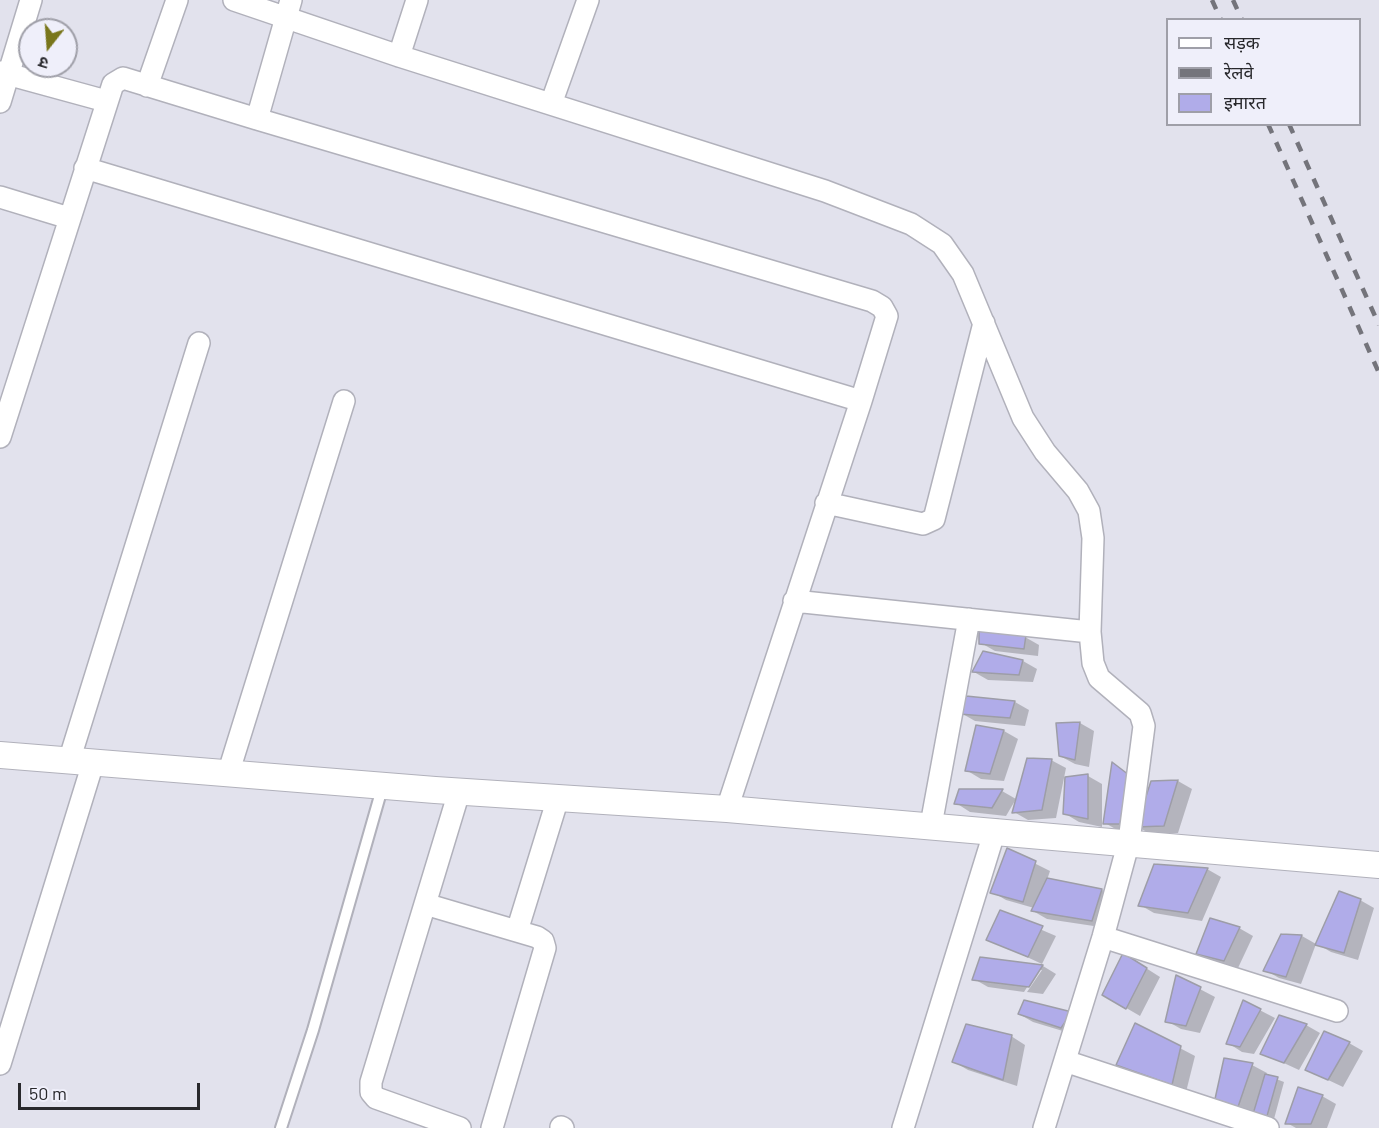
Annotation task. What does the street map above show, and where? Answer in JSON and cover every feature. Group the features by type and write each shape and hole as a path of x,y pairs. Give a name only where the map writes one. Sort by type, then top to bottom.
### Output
{"street":[{"path":"0,102 4,73 31,0"},
{"path":"147,86 177,0"},
{"path":"234,0 288,9 399,56 825,191 911,224 942,244 963,274 1023,418 1045,452 1078,490 1089,511 1093,538 1090,632 1093,663 1099,678 1140,713 1144,726 1129,841 1103,937 1044,1128"},
{"path":"399,56 417,0"},
{"path":"551,104 588,0"},
{"path":"257,118 288,9"},
{"path":"4,73 106,100"},
{"path":"0,437 106,100 117,80 123,78 872,301 882,308 887,316 727,809"},
{"path":"85,168 861,401"},
{"path":"0,197 69,218"},
{"path":"826,503 923,524 934,519 984,323"},
{"path":"0,1065 81,762 199,343"},
{"path":"228,774 344,401"},
{"path":"794,602 1090,632"},
{"path":"931,825 969,619"},
{"path":"0,755 459,792 727,809 995,830 1379,865"},
{"path":"459,792 371,1082 371,1092 376,1098 389,1104 460,1128"},
{"path":"517,931 558,798"},
{"path":"903,1128 995,830"},
{"path":"425,904 543,941 545,954 492,1128"},
{"path":"1103,937 1337,1011"},
{"path":"1065,1061 1268,1128"}],"lane":[{"path":"281,1128 313,1030 383,785"}],"building":[{"path":"979,629 1026,635 1024,649 979,644"},
{"path":"983,651 1023,660 1019,675 972,672"},
{"path":"966,696 1015,701 1010,718 959,714"},
{"path":"1080,722 1075,760 1059,756 1056,723"},
{"path":"976,725 1004,730 990,774 965,771"},
{"path":"1027,758 1052,759 1042,810 1012,813"},
{"path":"1112,762 1129,775 1120,824 1103,824"},
{"path":"1088,774 1088,819 1063,814 1065,777"},
{"path":"1178,780 1164,826 1136,827 1151,781"},
{"path":"959,789 1003,789 992,808 954,804"},
{"path":"1007,848 1036,861 1023,902 990,893"},
{"path":"1154,864 1208,868 1188,913 1138,906"},
{"path":"1047,878 1102,889 1092,921 1031,911"},
{"path":"1339,891 1361,899 1344,953 1315,945"},
{"path":"1000,910 1043,926 1028,957 986,940"},
{"path":"1210,918 1240,927 1224,961 1196,954"},
{"path":"1281,934 1302,935 1286,977 1263,971"},
{"path":"1123,953 1147,968 1126,1009 1102,995"},
{"path":"980,957 1043,965 1029,987 972,980"},
{"path":"1176,975 1201,987 1186,1026 1165,1022"},
{"path":"1024,1000 1072,1012 1061,1028 1018,1014"},
{"path":"1243,1000 1261,1009 1240,1047 1226,1044"},
{"path":"1279,1015 1307,1024 1284,1063 1260,1054"},
{"path":"1135,1023 1181,1046 1172,1085 1116,1065"},
{"path":"966,1024 1012,1035 1003,1080 952,1062"},
{"path":"1324,1031 1350,1042 1328,1080 1305,1070"},
{"path":"1224,1058 1253,1063 1238,1107 1215,1099"},
{"path":"1265,1074 1278,1077 1267,1116 1253,1114"},
{"path":"1298,1087 1323,1095 1311,1124 1285,1124"}],"railway":[{"path":"1212,0 1220,18"},
{"path":"1233,0 1241,18"},
{"path":"1269,126 1379,373"},
{"path":"1290,126 1379,325"}]}
